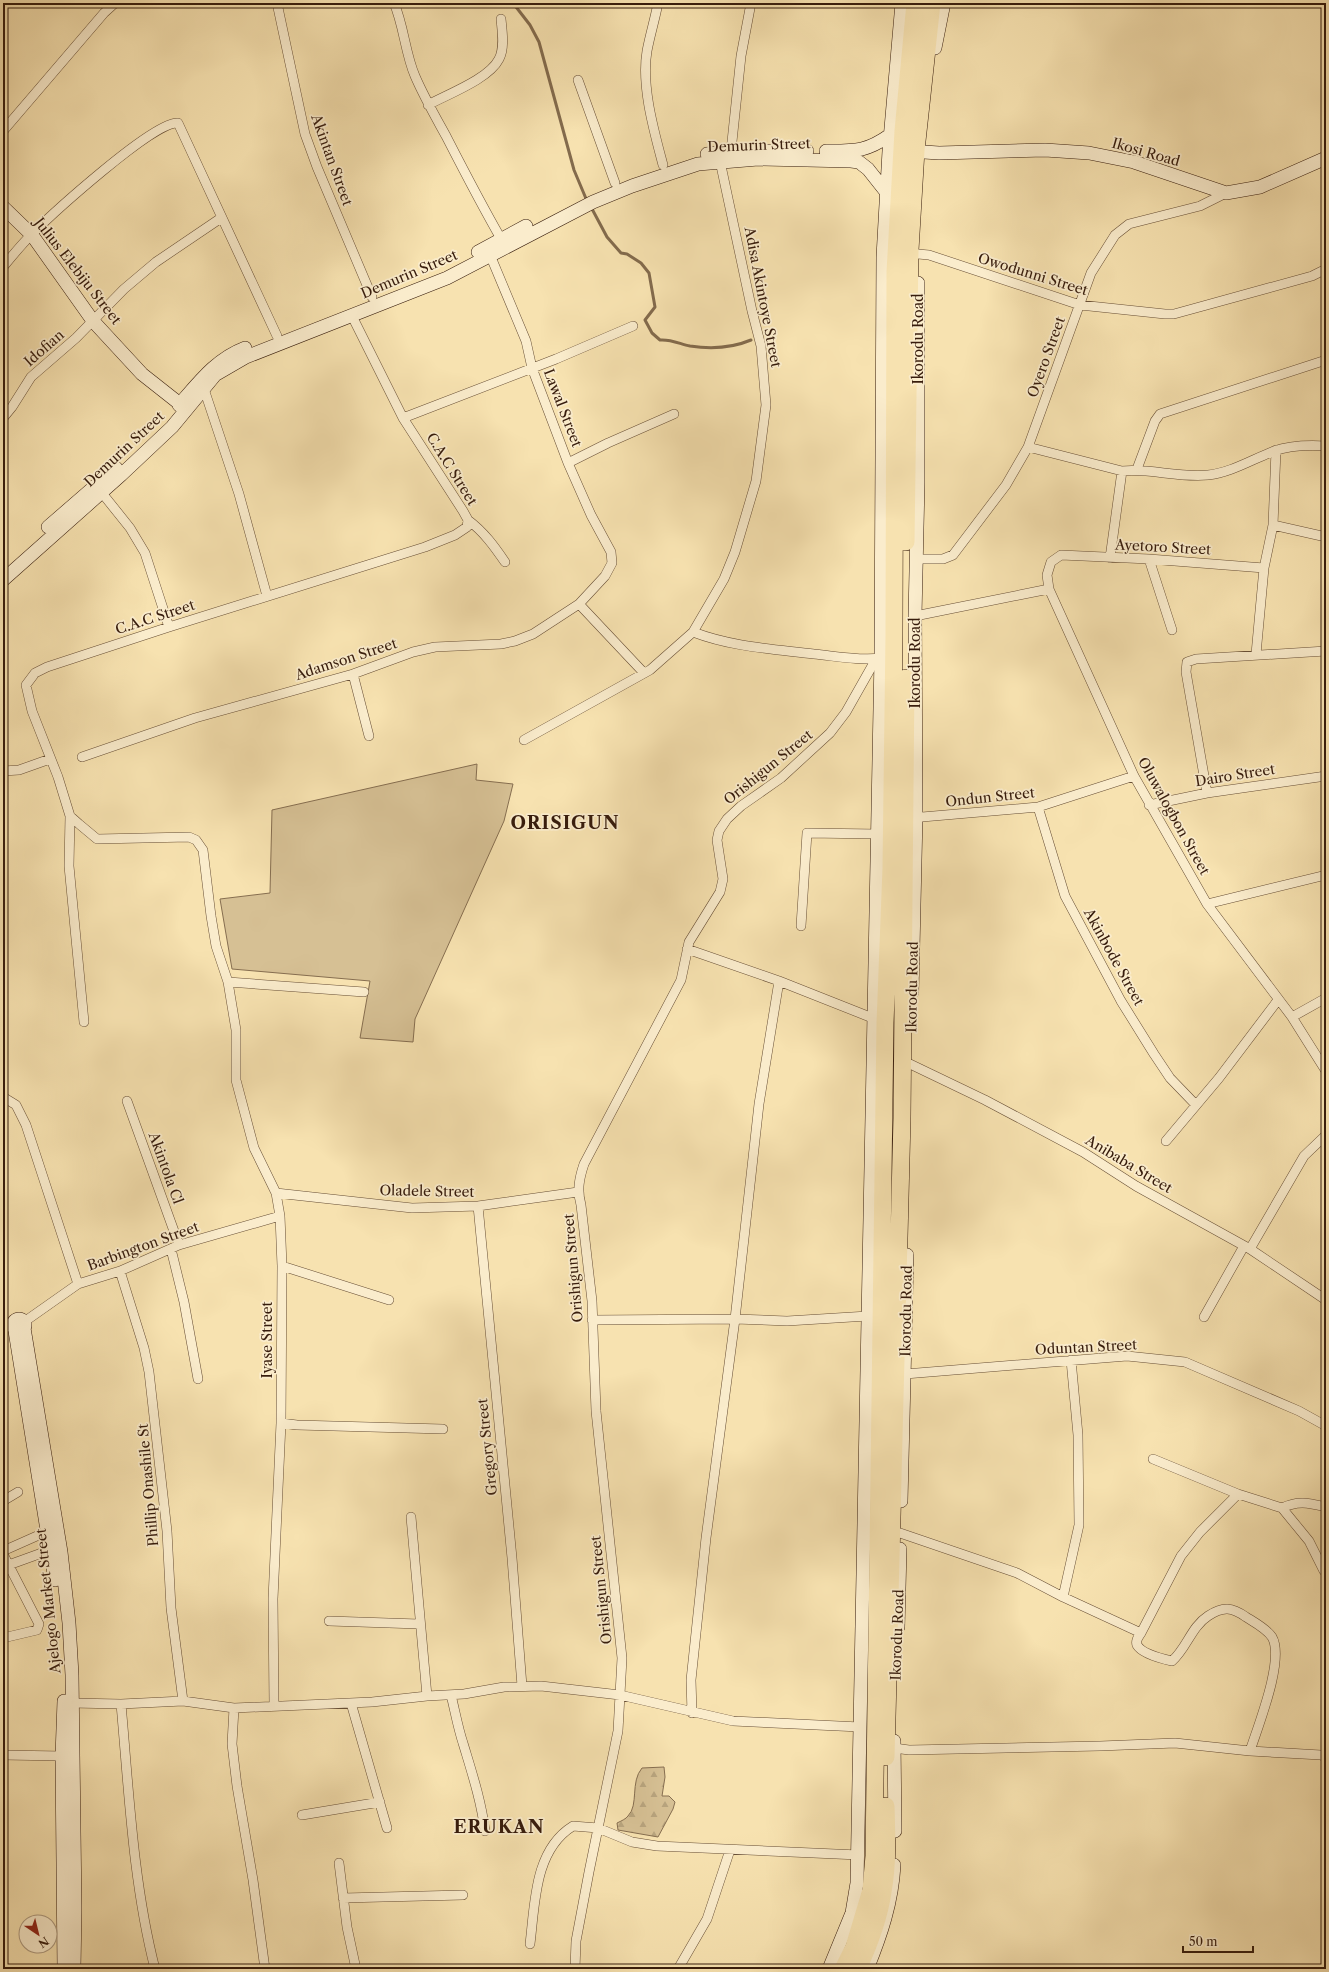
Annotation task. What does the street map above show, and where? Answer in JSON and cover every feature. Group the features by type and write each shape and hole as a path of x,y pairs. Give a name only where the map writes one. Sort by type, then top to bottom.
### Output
{"highway":[{"name":"Ikorodu Road","path":"843,1969 854,1947 871,1890 874,1856 885,1023 891,868 894,697 895,272 897,133 915,3"},
{"name":"Ikorodu Road","path":"858,1969 868,1947 883,1893 887,1857 886,1768 888,1633 902,1382 902,1111 910,250 916,150 932,3"},
{"path":"889,152 900,141 897,133"}],"street":[{"path":"3,132 104,13 115,3"},
{"name":"Akintan Street","path":"278,3 306,134 317,167 372,297"},
{"path":"394,3 398,12 410,65 428,105 474,193 504,243"},
{"path":"658,3 647,52 646,72 650,109 663,165"},
{"path":"731,151 741,56 751,3"},
{"name":"Ikorodu Road","path":"897,133 902,3"},
{"name":"Ikorodu Road","path":"902,1382 916,816 915,616 918,254 920,193 924,152 936,37 944,3"},
{"path":"428,105 481,77 493,68 500,58 501,19"},
{"path":"578,80 615,183"},
{"path":"3,267 32,235 108,167 140,142 164,126 178,123 182,128 221,218 277,336"},
{"name":"Demurin Street","path":"3,580 102,492 172,427 215,376 246,357 447,278 489,251 591,198 615,183 663,165 696,156 731,151 862,150 873,146 897,133"},
{"name":"Ikosi Road","path":"924,152 939,154 1045,150 1089,153 1134,162 1226,192 1260,187 1326,158"},
{"path":"830,1969 852,1913 857,1883 859,1855 860,1727 878,834 883,257 889,152"},
{"name":"Demurin Street","path":"591,198 698,164 720,161 842,160 859,162 868,168 886,193"},
{"name":"Adisa Akintoye Street","path":"524,740 644,673 693,632 724,579 745,519 756,481 766,405 761,346 752,311 720,161"},
{"name":"Oyero Street","path":"916,558 943,559 953,554 1006,485 1028,447 1091,273 1115,235 1129,224 1200,206 1226,192"},
{"name":"Julius Elebiju Street","path":"3,207 32,235 93,321 142,374 180,404"},
{"name":"Idofian","path":"3,418 12,407 31,377 76,338 124,289 156,262 221,218"},
{"name":"Demurin Street","path":"3,568 166,421 210,369 224,358 489,251"},
{"name":"Lawal Street","path":"489,251 526,341 532,368 568,463 591,515 611,552 612,563 605,576"},
{"name":"Owodunni Street","path":"918,254 930,255 1080,305 1174,314 1312,276 1326,269"},
{"name":"C.A.C Street","path":"84,1022 70,866 70,816 66,798 34,718 26,691 26,685 29,679 35,673 47,667 440,542 463,531 467,527 468,520 403,418 352,316"},
{"path":"403,418 532,368 634,326"},
{"path":"1138,469 1155,421 1160,414 1326,360"},
{"path":"204,389 239,494 267,596"},
{"path":"568,463 608,443 674,414"},
{"path":"1028,447 1122,471 1138,469 1181,476 1209,475 1224,471 1276,450 1307,444 1326,446"},
{"path":"1256,654 1264,568 1273,525 1276,450"},
{"path":"1110,558 1122,471"},
{"path":"102,492 130,528 145,553 169,627"},
{"path":"468,520 493,543 505,562"},
{"path":"1273,525 1326,537"},
{"name":"Ayetoro Street","path":"1061,555 1148,559 1264,568"},
{"name":"Oluwalogbon Street","path":"1061,555 1051,562 1047,575 1049,589 1134,776 1206,904 1292,1018 1326,1071"},
{"path":"1148,559 1172,630"},
{"name":"Adamson Street","path":"82,757 195,718 353,674 413,652 435,647 501,644 515,641 533,634 578,604 605,576"},
{"path":"915,616 1049,589"},
{"path":"578,604 644,673"},
{"path":"693,632 723,642 737,644 840,656 879,658"},
{"path":"1207,793 1186,672 1187,662 1196,658 1256,654 1326,652"},
{"name":"Orishigun Street","path":"575,1969 576,1941 618,1731 622,1658 596,1411 589,1269 578,1192 584,1164 681,980 689,942 717,899 723,885 723,874 717,840 719,830 727,819 741,806 781,778 830,733 846,712 879,658"},
{"path":"353,674 369,736"},
{"path":"3,771 19,770 50,759"},
{"name":"Ondun Street","path":"916,816 922,817 1038,807 1134,776"},
{"name":"Dairo Street","path":"1149,805 1207,793 1326,776"},
{"name":"Akinbode Street","path":"1038,807 1065,896 1121,1001 1154,1054 1170,1078 1196,1105"},
{"path":"70,816 90,834 98,839 189,837 196,840 203,850 215,939 228,982 364,992"},
{"path":"801,926 807,833 878,834"},
{"path":"1206,904 1326,875"},
{"path":"687,949 779,981 875,1019"},
{"path":"692,1713 691,1680 718,1440 735,1319 759,1104 779,981"},
{"name":"Iyase Street","path":"228,982 236,1030 236,1080 254,1148 276,1193 280,1216 282,1266 281,1423 273,1599 274,1706"},
{"path":"1292,1018 1326,998"},
{"path":"1166,1141 1219,1078 1278,1000"},
{"name":"Anibaba Street","path":"910,1064 985,1100 1083,1152 1136,1186 1247,1248 1326,1300"},
{"path":"3,1098 16,1105 26,1124 78,1284"},
{"name":"Akintola Cl","path":"126,1101 175,1247 198,1379"},
{"path":"1204,1317 1304,1156 1326,1135"},
{"name":"Oladele Street","path":"276,1193 412,1208 478,1206 578,1192"},
{"name":"Gregory Street","path":"478,1206 512,1558 522,1686"},
{"name":"Barbington Street","path":"16,1324 78,1284 120,1271 175,1247 280,1216"},
{"path":"282,1266 389,1300"},
{"name":"Phillip Onashile St","path":"120,1271 150,1372 167,1531 171,1608 183,1701"},
{"path":"592,1320 735,1319 787,1321 868,1316"},
{"name":"Ajelogo Market Street","path":"16,1324 48,1531 60,1621 64,1671 62,1756 64,1969"},
{"name":"Ajelogo Market Street","path":"16,1324 61,1552 69,1623 72,1703 75,1909 74,1969"},
{"name":"Oduntan Street","path":"902,1382 1072,1360 1127,1356 1185,1362 1298,1411 1326,1426"},
{"path":"1062,1597 1079,1525 1078,1435 1072,1360"},
{"path":"281,1423 297,1425 444,1429"},
{"path":"1153,1459 1238,1494 1282,1508 1309,1541 1324,1571 1326,1571"},
{"name":"Ikorodu Road","path":"868,1969 880,1938 890,1905 893,1883 895,1848 894,1748 900,1533 897,1475"},
{"path":"3,1501 18,1492"},
{"path":"1238,1494 1200,1532 1181,1556 1137,1640 1137,1644 1141,1649 1159,1659 1172,1661 1179,1654 1195,1628 1207,1616 1225,1608 1239,1611 1272,1637 1277,1649 1276,1667 1250,1751"},
{"path":"1282,1508 1293,1503 1306,1502 1326,1507"},
{"path":"411,1517 419,1624 427,1696"},
{"path":"3,1550 48,1531"},
{"path":"900,1533 1017,1573 1062,1597 1141,1633"},
{"path":"6,1566 50,1550"},
{"path":"3,1554 6,1566 40,1624 36,1630 3,1638"},
{"path":"329,1621 419,1624"},
{"path":"72,1703 122,1704 183,1701 234,1708 351,1703 451,1695 504,1687 541,1686 620,1696 733,1721 860,1727"},
{"path":"451,1695 462,1742 474,1775 482,1808 485,1831"},
{"path":"351,1703 387,1828"},
{"path":"122,1704 131,1815 144,1927 155,1969"},
{"path":"234,1708 232,1744 265,1969"},
{"path":"894,1748 909,1750 1175,1743 1250,1751 1321,1755 1326,1757"},
{"path":"3,1755 62,1756"},
{"path":"302,1815 380,1802"},
{"path":"530,1944 536,1890 542,1863 548,1852 573,1826 598,1828 617,1837 646,1845 859,1855"},
{"path":"678,1969 707,1919 730,1850"},
{"path":"339,1863 343,1898 356,1969"},
{"path":"343,1898 463,1895"}],"green space":[{"path":"477,764 476,780 513,784 504,821 415,1019 413,1042 360,1038 370,981 232,969 220,899 270,893 272,810"},
{"path":"664,1767 665,1777 662,1796 669,1796 675,1802 673,1809 658,1837 618,1830 617,1823 626,1818 633,1806 636,1780 642,1768"}],"waterway":[{"path":"513,3 530,25 539,42 574,170 587,201"},
{"path":"591,207 607,237 621,253 627,254 641,263 649,273 655,307 645,320 652,333 660,340 672,341 690,346 713,348 736,345 751,340"}],"district":[{"name":"ORISIGUN","path":"565,823"},
{"name":"ERUKAN","path":"499,1827"}]}
